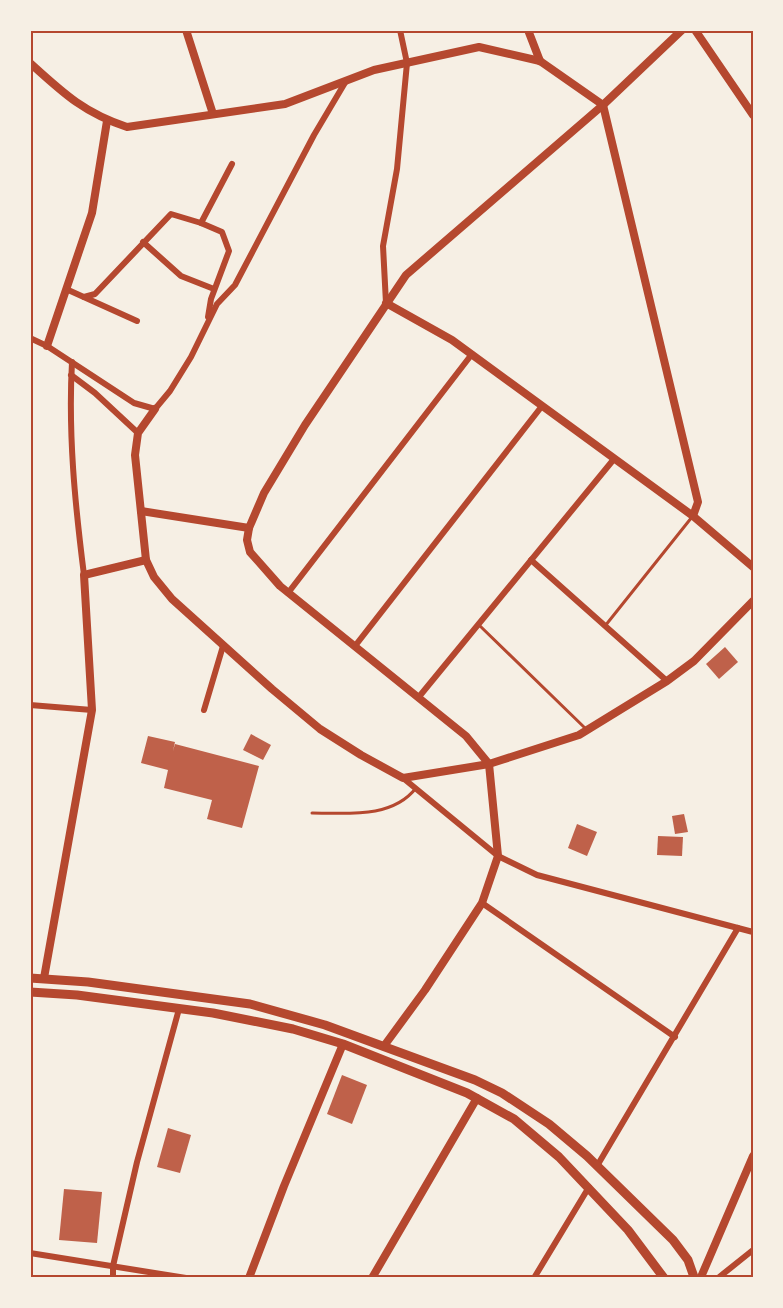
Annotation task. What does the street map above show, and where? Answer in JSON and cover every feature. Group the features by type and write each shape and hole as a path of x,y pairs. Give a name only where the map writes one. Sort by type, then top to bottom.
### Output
{"main road":[{"path":"30,978 88,982 250,1004 299,1016 456,1071 502,1093 549,1124 597,1166 673,1240 698,1277"},
{"path":"30,992 77,995 179,1009 293,1029 343,1044 477,1098 527,1128 589,1187 628,1230 664,1278"}],"street":[{"path":"186,30 213,114"},
{"path":"386,303 383,246 397,169 407,63 400,30"},
{"path":"528,30 540,61"},
{"path":"384,1046 425,990 482,903 498,856 489,764 466,736 288,592 250,552 247,540 249,528 264,493 304,425 406,274 603,105 682,30"},
{"path":"695,30 753,115"},
{"path":"30,63 68,98 107,121 127,127 285,104 374,70 479,47 540,61 603,105 698,502 693,516"},
{"path":"346,81 314,135 235,285 217,304 170,391 138,433 135,455 146,560 154,577 172,599 223,646 320,729 403,778 498,856 537,875 753,933"},
{"path":"47,346 92,213 107,121"},
{"path":"201,223 232,164"},
{"path":"84,297 96,294 171,214 222,232 229,251 214,289 207,323"},
{"path":"143,243 181,276 214,289"},
{"path":"66,289 137,321"},
{"path":"386,303 452,340 472,354 693,516 753,567"},
{"path":"30,338 47,346 134,403 155,409"},
{"path":"288,592 472,354"},
{"path":"44,978 92,710 84,575 74,493 69,409 72,362"},
{"path":"71,375 95,393 138,433"},
{"path":"355,646 542,406"},
{"path":"418,698 614,459"},
{"path":"141,511 249,528"},
{"path":"84,575 146,560"},
{"path":"531,560 667,681"},
{"path":"403,778 489,764 579,735 667,681 694,661 753,601"},
{"path":"204,710 223,646"},
{"path":"30,705 92,710"},
{"path":"482,903 675,1037"},
{"path":"597,1166 738,928"},
{"path":"113,1278 113,1266 137,1162 179,1009"},
{"path":"249,1278 284,1186 343,1044"},
{"path":"372,1278 477,1098"},
{"path":"698,1277 753,1156"},
{"path":"534,1278 589,1187"},
{"path":"718,1278 753,1250"},
{"path":"30,1253 186,1278"}],"lane":[{"path":"605,626 693,516"},
{"path":"478,624 587,730"},
{"path":"312,813 363,813 389,807 404,800 416,788"}],"building":[{"path":"725,647 738,662 719,679 706,664"},
{"path":"251,734 271,745 263,760 243,750"},
{"path":"148,736 175,742 173,751 175,744 259,766 242,828 207,819 212,800 164,788 168,770 141,763"},
{"path":"684,814 688,832 675,834 672,816"},
{"path":"577,824 597,832 587,856 568,848"},
{"path":"658,836 683,837 682,856 657,855"},
{"path":"342,1075 367,1085 352,1124 327,1114"},
{"path":"168,1128 191,1135 180,1173 157,1167"},
{"path":"64,1189 102,1192 97,1243 59,1240"}]}
